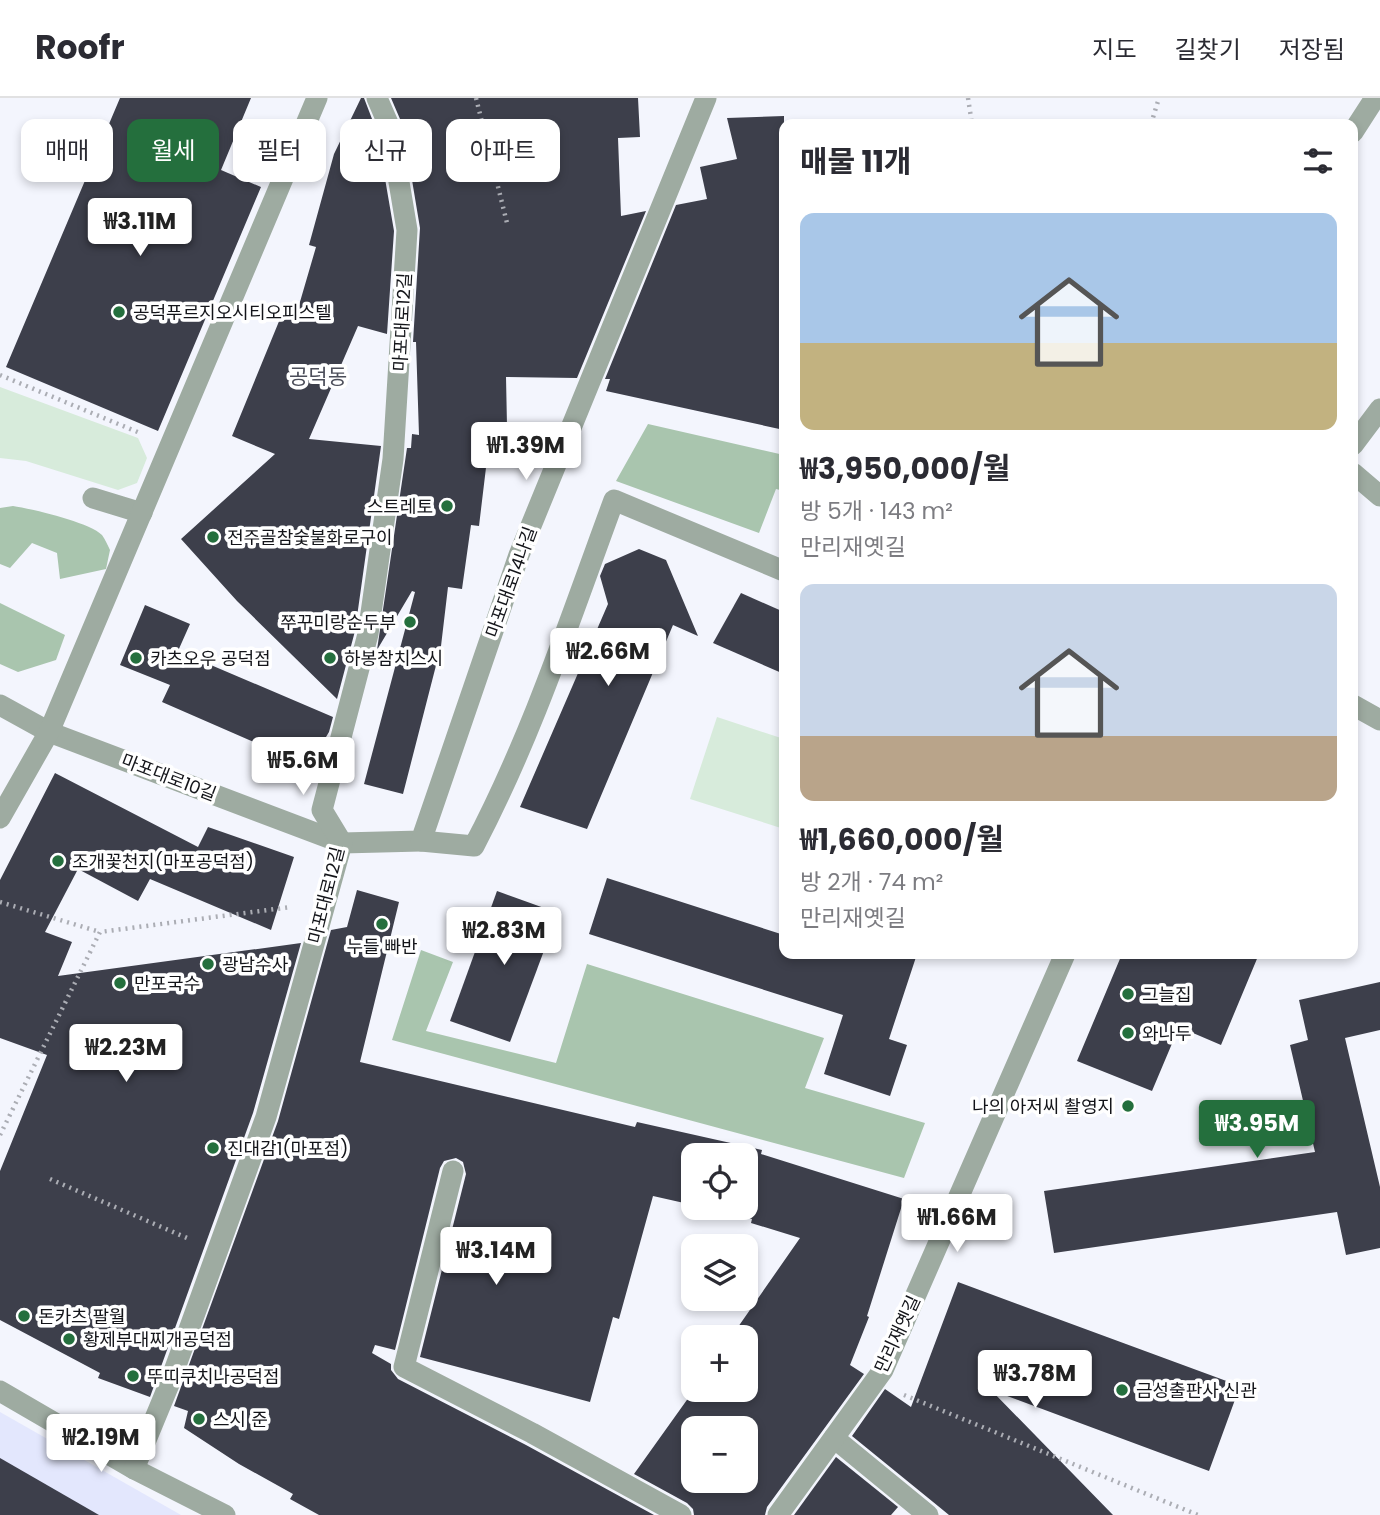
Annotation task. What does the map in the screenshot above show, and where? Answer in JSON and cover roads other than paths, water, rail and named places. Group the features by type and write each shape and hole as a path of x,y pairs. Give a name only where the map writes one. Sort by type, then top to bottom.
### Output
{"street":[{"path":"0,818 49,732 317,98"},
{"name":"마포대로12길","path":"134,1468 170,1382 266,1117 342,843 321,810 368,634 393,459 407,230 390,128 377,98"},
{"name":"마포대로14나길","path":"421,841 519,555 706,98"},
{"path":"1358,124 1375,98"},
{"path":"1358,438 1380,409"},
{"path":"1358,477 1380,496"},
{"path":"93,498 142,513"},
{"path":"342,843 421,841 474,846 508,775 562,642 614,500 779,568"},
{"name":"마포대로10길","path":"0,705 49,732 342,843"},
{"path":"1358,708 1380,720"},
{"name":"만리재옛길","path":"778,1515 883,1370 1063,959"},
{"path":"453,1171 404,1367 532,1433 681,1515"},
{"path":"0,1391 134,1468 225,1515"},
{"path":"834,1438 928,1515"}],"place":[{"name":"공덕푸르지오시티오피스텔","path":"119,312"},
{"name":"스트레토","path":"447,506"},
{"name":"전주골참숯불화로구이","path":"213,537"},
{"name":"쭈꾸미랑순두부","path":"410,622"},
{"name":"카츠오우 공덕점","path":"136,658"},
{"name":"하봉참치스시","path":"330,658"},
{"name":"조개꽃천지(마포공덕점)","path":"58,861"},
{"name":"누들 빠반","path":"382,924"},
{"name":"광남수사","path":"208,964"},
{"name":"만포국수","path":"120,983"},
{"name":"그늘집","path":"1128,994"},
{"name":"와나두","path":"1128,1033"},
{"name":"나의 아저씨 촬영지","path":"1128,1106"},
{"name":"진대감1(마포점)","path":"213,1148"},
{"name":"돈카츠 팔월","path":"24,1316"},
{"name":"황제부대찌개공덕점","path":"69,1339"},
{"name":"뚜띠쿠치나공덕점","path":"133,1376"},
{"name":"금성출판사 신관","path":"1122,1390"},
{"name":"스시 준","path":"199,1419"}],"district":[{"name":"공덕동","path":"318,376"}]}
